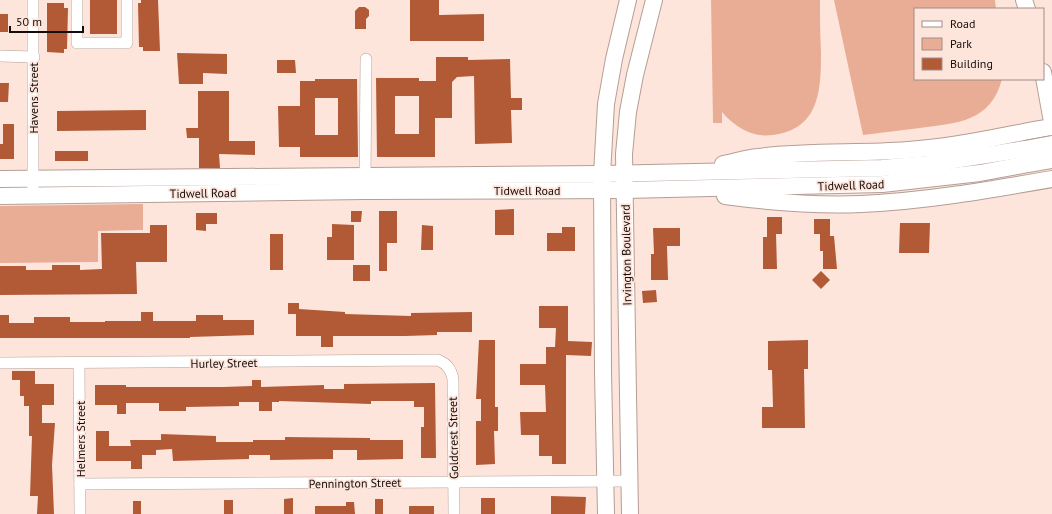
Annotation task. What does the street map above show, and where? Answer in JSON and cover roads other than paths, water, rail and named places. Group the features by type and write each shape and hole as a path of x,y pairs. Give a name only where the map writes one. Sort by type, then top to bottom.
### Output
{"main road":[{"name":"Irvington Boulevard","path":"606,514 602,174 606,104 614,59 628,0"},
{"path":"637,0 635,15 638,23 646,31"},
{"name":"Irvington Boulevard","path":"630,514 624,154 628,112 654,0"},
{"path":"1044,78 1052,122"},
{"path":"686,172 758,157 838,152 910,150 969,143 1052,127"},
{"path":"1025,132 1040,141 1043,150 1044,164 1042,172 1034,182"},
{"name":"Tidwell Road","path":"0,179 188,185 474,182 602,174 882,168 935,163 1052,144"},
{"name":"Tidwell Road","path":"474,182 602,190 882,184 980,173 1052,160"},
{"path":"678,189 764,201 798,204 861,204 980,192 1052,179"},
{"name":"Tidwell Road","path":"0,196 188,185"},
{"path":"603,336 628,334"}],"street":[{"name":"Havens Street","path":"33,0 33,195"},
{"path":"77,0 78,43 127,43 127,0"},
{"path":"0,56 34,57"},
{"path":"365,183 366,59"},
{"name":"Hurley Street","path":"0,363 438,360 446,364"},
{"name":"Helmers Street","path":"79,363 80,514"},
{"name":"Goldcrest Street","path":"446,364 452,372 453,379 454,514"},
{"name":"Pennington Street","path":"80,484 630,481"}]}
